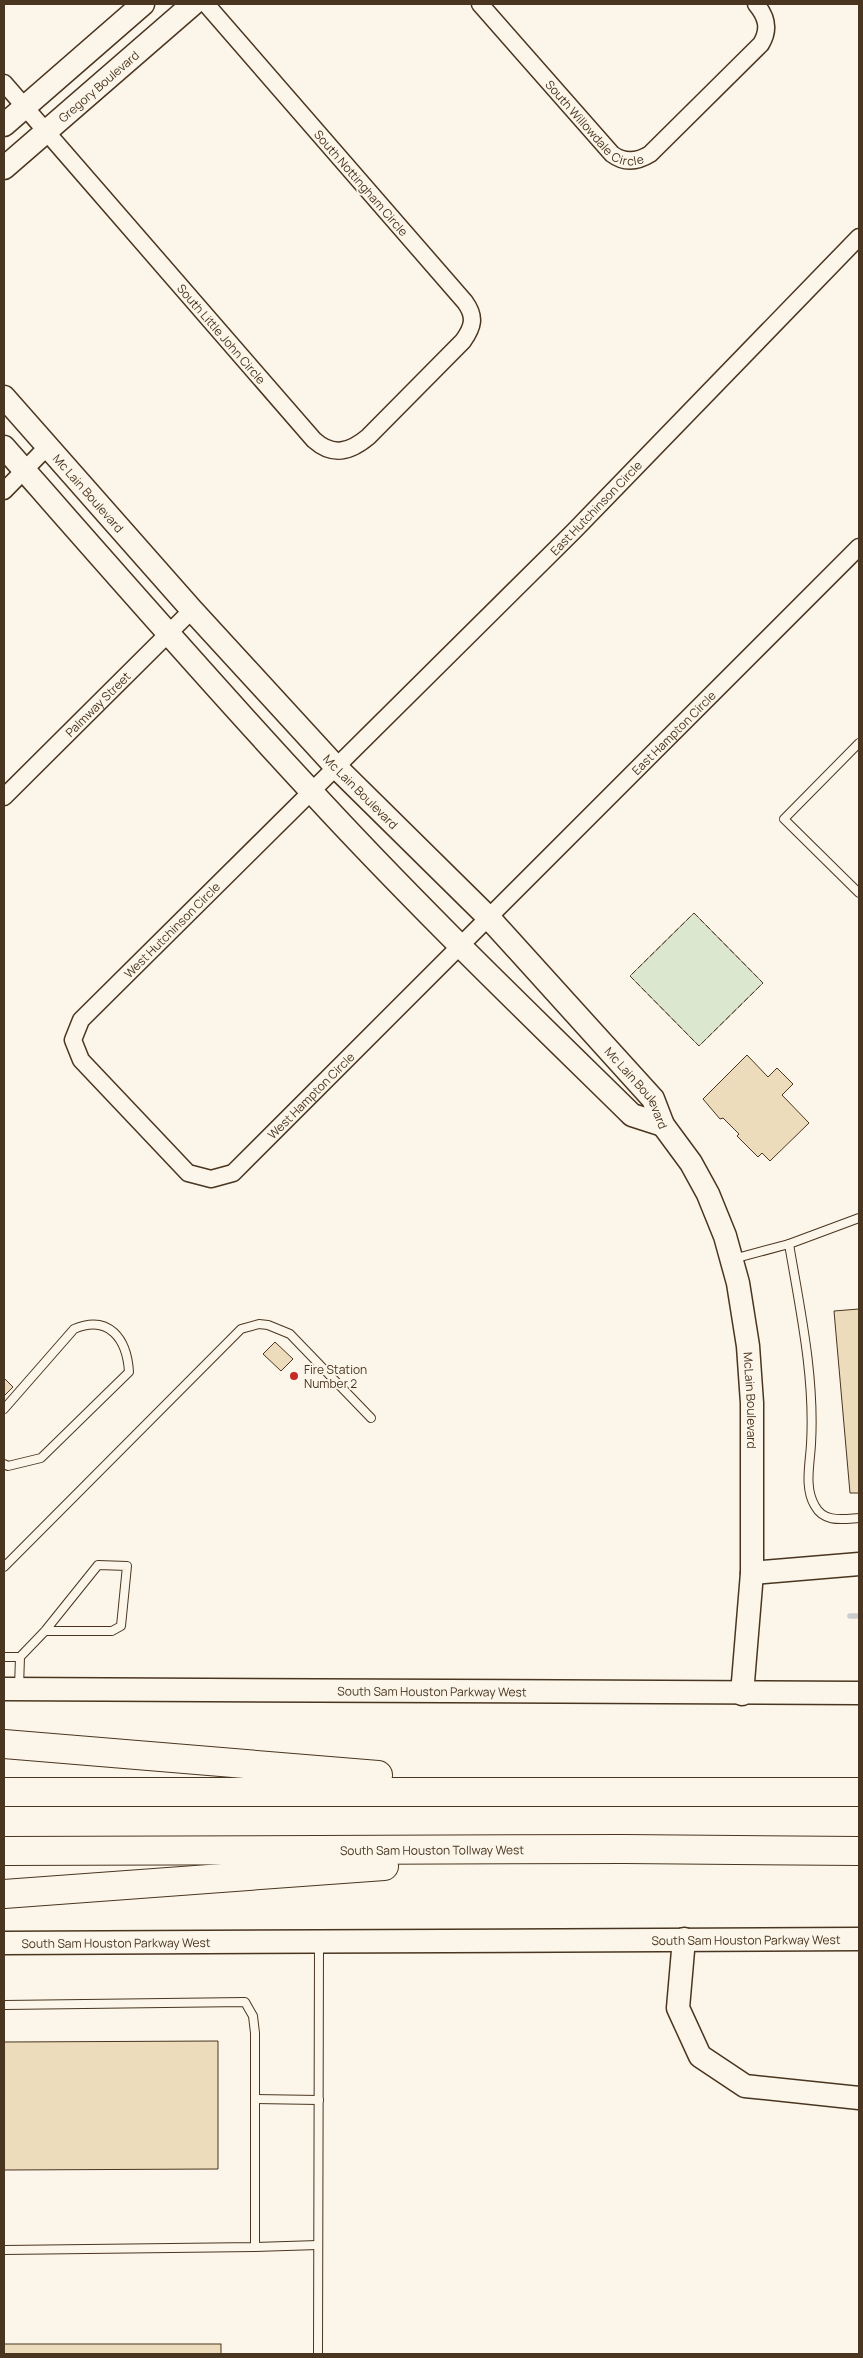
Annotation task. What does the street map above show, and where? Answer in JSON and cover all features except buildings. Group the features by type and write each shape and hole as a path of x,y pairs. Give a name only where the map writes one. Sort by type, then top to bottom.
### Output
{"highway":[{"path":"4,1744 569,1791"},
{"path":"4,1792 859,1792"},
{"path":"4,1894 624,1849"},
{"name":"South Sam Houston Tollway West","path":"4,1850 624,1849 859,1851"}],"street":[{"path":"4,125 143,4"},
{"name":"Gregory Boulevard","path":"4,168 193,4"},
{"name":"South Nottingham Circle","path":"206,4 468,306 473,316 472,327 463,341 438,366"},
{"name":"South Willowdale Circle","path":"480,4 612,154 624,161 638,160 650,154 718,88 764,39 767,24 756,4"},
{"name":"South Little John Circle","path":"4,83 314,440 324,449 341,452 359,444 438,366"},
{"name":"East Hutchinson Circle","path":"336,767 575,530 855,242"},
{"name":"Mc Lain Boulevard","path":"4,397 47,448 192,610 336,767 488,918 591,1030 653,1099 663,1125"},
{"name":"Mc Lain Boulevard","path":"4,446 168,634 312,792 460,947 632,1115 663,1125"},
{"path":"4,491 47,448"},
{"name":"East Hampton Circle","path":"488,918 859,547"},
{"name":"Palmway Street","path":"4,797 192,610"},
{"name":"West Hutchinson Circle","path":"122,1103 80,1060 73,1040 82,1020 336,767"},
{"name":"West Hampton Circle","path":"122,1103 188,1173 211,1178 233,1174 488,918"},
{"path":"568,1052 591,1030"},
{"name":"McLain Boulevard","path":"663,1125 691,1163 708,1194 732,1260 738,1283 748,1346 752,1403 752,1573 742,1694"},
{"path":"752,1573 859,1564"},
{"name":"South Sam Houston Parkway West","path":"11,1689 742,1694 859,1693"},
{"name":"South Sam Houston Parkway West","path":"4,1943 859,1939"},
{"path":"684,1940 678,2008 700,2056 745,2086 859,2098"}],"lane":[{"path":"859,743 784,819 859,893"},
{"path":"732,1260 789,1244 859,1218"},
{"path":"789,1244 806,1346 812,1433 808,1494 816,1509 828,1518 859,1518"},
{"path":"4,1409 74,1329 86,1324 103,1324 118,1337 128,1353 129,1372 40,1458 8,1466 4,1464"},
{"path":"4,1566 246,1326 268,1325 290,1334 371,1418"},
{"path":"11,1689 20,1657 98,1566 127,1566 121,1626 118,1629 112,1632 45,1630"},
{"path":"4,1657 20,1657"},
{"path":"318,2354 319,1943"},
{"path":"4,2006 245,2002 253,2016 255,2033 255,2247"},
{"path":"254,2099 319,2100"},
{"path":"4,2250 318,2245"}],"green space":[{"path":"694,913 763,983 699,1046 630,976"}],"waterway":[{"path":"850,1616 859,1616"}],"fence":[{"path":"694,913 763,983 699,1046 630,976 694,913"}],"place":[{"name":"Fire Station Number 2","path":"294,1376"}]}
